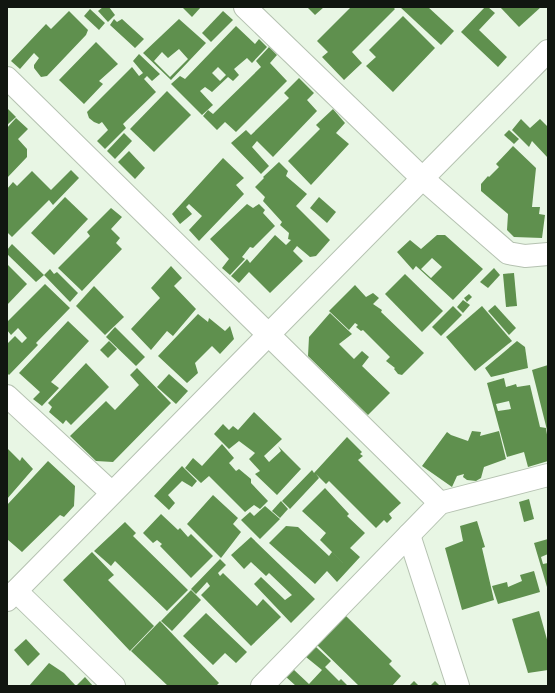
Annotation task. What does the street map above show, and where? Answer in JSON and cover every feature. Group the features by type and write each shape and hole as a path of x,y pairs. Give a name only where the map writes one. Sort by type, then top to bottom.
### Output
{"street":[{"path":"245,7 422,178 508,253 525,256 548,254"},
{"path":"114,686 11,595 548,51"},
{"path":"7,78 440,503"},
{"path":"7,396 112,493"},
{"path":"262,686 440,503 548,475"},
{"path":"409,535 458,686"}],"building":[{"path":"103,7 109,7 115,15 108,22 98,11"},
{"path":"201,7 192,17 183,8"},
{"path":"307,7 324,7 315,15"},
{"path":"351,7 393,7 395,9 352,52 362,63 344,80 322,57 328,52 317,41"},
{"path":"400,7 428,7 454,31 441,45"},
{"path":"485,7 488,7 495,13 479,30 507,57 498,67 461,32"},
{"path":"500,7 541,7 519,27"},
{"path":"90,9 105,23 99,30 84,16"},
{"path":"69,11 88,30 86,35 47,76 41,77 34,68 34,65 39,58 34,53 20,69 11,61 46,24 51,29"},
{"path":"223,11 233,20 211,42 202,33"},
{"path":"403,16 435,48 393,92 366,66 376,57 369,50"},
{"path":"114,19 117,22 122,19 144,39 135,48 110,25"},
{"path":"179,19 206,43 171,80 143,53","holes":["179,49 188,59 170,77 154,61 162,52 168,58"]},
{"path":"236,26 255,44 259,39 267,47 252,63 247,58 234,69 239,75 233,81 228,77 212,92 205,87 200,91 213,105 202,115 171,84 180,76 185,79","holes":["218,67 226,75 220,81 212,73"]},
{"path":"96,42 118,64 99,81 103,84 84,104 59,80"},
{"path":"269,47 277,55 270,63 287,81 236,132 225,122 217,130 203,116 208,110 213,114 261,67 256,61"},
{"path":"139,54 160,74 152,81 147,76 144,79 156,92 123,124 126,128 105,149 97,141 108,130 102,122 99,124 89,118 87,112 132,67 139,76 143,73 133,61"},
{"path":"299,78 314,93 307,100 317,111 273,157 257,141 252,147 269,166 261,174 231,143 246,130 251,135 289,98 284,93"},
{"path":"167,91 191,115 154,152 130,129"},
{"path":"7,108 16,117 7,125"},
{"path":"333,109 345,123 336,133 349,144 311,185 288,161 320,129 316,125"},
{"path":"16,118 28,129 18,139 27,149 27,157 7,178 7,128"},
{"path":"521,119 530,128 540,119 548,127 548,158 532,141 529,147 512,130"},
{"path":"509,130 519,139 514,144 504,135"},
{"path":"124,133 132,141 115,159 107,151"},
{"path":"513,146 536,168 532,207 540,207 539,214 545,215 542,238 514,237 507,230 508,214 481,191 481,184 499,167 496,164"},
{"path":"129,151 145,168 135,179 118,162"},
{"path":"223,158 244,178 236,185 244,194 199,241 189,230 202,216 189,204 186,207 192,214 180,224 172,214"},
{"path":"279,162 288,171 286,176 307,194 296,206 330,240 316,256 310,257 297,246 293,251 303,261 270,293 249,272 239,283 231,276 247,259 250,263 275,235 286,245 291,240 288,239 289,233 280,225 282,222 263,201 265,197 255,187"},
{"path":"71,170 79,178 53,205 49,200 12,237 7,232 7,189 13,182 17,186 32,171 51,190"},
{"path":"65,197 88,219 54,255 31,233"},
{"path":"319,197 336,212 327,223 310,208"},
{"path":"247,204 253,208 259,204 265,210 263,213 275,226 253,248 250,247 242,257 245,259 230,275 222,268 229,259 210,239"},
{"path":"111,208 122,217 111,229 120,238 116,243 122,249 82,291 58,268 90,236 87,232"},
{"path":"437,235 445,235 483,269 453,300 416,266 413,270 397,252 410,240 421,249","holes":["432,258 442,267 431,278 421,269"]},
{"path":"12,244 44,275 36,282 7,254 7,250"},
{"path":"7,264 27,284 7,305"},
{"path":"171,266 182,278 174,286 196,309 173,336 167,331 151,350 131,329 160,298 151,288"},
{"path":"494,268 500,275 488,288 480,282"},
{"path":"50,269 54,274 57,272 78,293 70,302 44,275"},
{"path":"514,273 517,306 506,307 503,274"},
{"path":"405,274 443,311 422,332 385,294"},
{"path":"45,284 70,308 36,343 38,345 9,375 7,373 7,344 15,336 22,343 27,338 18,328 11,335 7,330 7,322"},
{"path":"355,285 366,297 373,293 379,298 373,304 382,310 381,312 424,353 402,375 398,374 394,369 395,368 386,361 390,357 363,330 361,331 356,327 358,325 355,323 349,330 329,311"},
{"path":"94,286 124,317 105,335 76,306"},
{"path":"469,294 472,297 467,302 464,298"},
{"path":"463,300 470,305 463,313 457,307"},
{"path":"495,305 516,328 509,335 488,311"},
{"path":"453,306 462,315 441,336 432,327"},
{"path":"482,306 512,341 475,371 446,337"},
{"path":"330,313 352,334 339,344 354,359 362,351 369,357 362,366 390,393 368,415 308,356 309,337"},
{"path":"198,314 208,322 209,318 225,331 230,326 234,339 220,354 212,346 195,363 198,373 187,383 158,356"},
{"path":"68,321 89,341 51,382 59,388 42,406 33,399 40,392 19,373"},
{"path":"115,327 145,357 136,366 106,337"},
{"path":"109,341 117,349 108,358 100,350"},
{"path":"517,341 525,347 528,368 491,377 485,368"},
{"path":"86,363 109,387 71,425 66,420 63,424 49,412 52,407 48,403"},
{"path":"548,365 548,429 547,430 532,370"},
{"path":"137,368 171,403 113,462 96,461 70,436 106,401 115,410 139,385 130,375"},
{"path":"169,374 188,391 176,404 157,387"},
{"path":"504,378 506,387 516,384 517,387 530,385 540,427 546,428 548,441 548,461 528,467 524,452 507,457 487,383","holes":["509,401 511,409 498,411 496,404"]},
{"path":"254,412 282,439 264,456 269,462 281,451 278,446 301,469 277,495 255,474 260,471 249,459 255,453 239,441 229,449 214,434 223,424 229,430 233,426 238,430"},
{"path":"472,431 481,432 480,436 499,431 506,459 484,467 481,478 476,481 467,480 463,477 464,474 457,476 452,487 422,466 447,432 468,441"},
{"path":"347,437 362,452 360,454 363,456 358,460 401,503 389,514 392,518 387,523 384,520 376,528 329,481 326,484 316,474 319,478 290,509 282,501 312,470 314,473"},
{"path":"222,444 234,458 229,463 236,471 239,469 251,479 251,483 268,501 260,509 254,505 245,512 209,476 201,483 185,468 193,458 202,466"},
{"path":"7,448 20,461 22,457 33,469 7,499"},
{"path":"48,461 75,486 74,506 64,517 60,515 22,552 7,539 7,505"},
{"path":"182,466 197,481 192,487 182,481 168,495 175,503 169,510 154,496"},
{"path":"325,488 349,514 347,516 365,533 350,548 360,557 337,582 327,571 315,584 269,543 286,526 298,527 329,556 332,552 320,540 326,533 302,511"},
{"path":"213,495 238,518 233,524 241,532 221,558 187,524"},
{"path":"529,499 534,519 524,522 519,502"},
{"path":"281,501 288,509 280,518 272,511"},
{"path":"265,506 280,519 260,539 241,520 250,512 254,516"},
{"path":"161,514 178,530 180,528 188,537 191,534 213,556 191,578 160,546 162,544 157,540 153,543 143,533"},
{"path":"477,521 485,547 482,548 494,600 462,610 445,548 463,541 460,526"},
{"path":"125,522 136,533 133,536 188,590 167,611 115,561 111,566 94,551"},
{"path":"251,537 315,599 291,623 254,584 261,577 285,600 292,595 269,573 266,576 251,562 244,569 231,555"},
{"path":"548,539 548,554 541,557 543,564 548,563 547,587 534,543"},
{"path":"92,552 114,575 108,580 154,626 130,651 63,580"},
{"path":"220,559 226,565 218,573 220,576 223,573 257,606 263,599 281,617 251,646 201,595 210,586 207,582 196,594 191,589"},
{"path":"534,571 540,592 498,604 492,586 507,582 508,587 522,581 520,575"},
{"path":"191,590 201,600 172,631 161,621"},
{"path":"539,611 548,643 548,670 528,673 512,619"},
{"path":"206,613 247,652 236,663 225,653 213,665 183,636"},
{"path":"346,616 392,661 389,664 401,676 392,686 359,686 315,643 341,617 343,619"},
{"path":"160,621 219,683 216,686 168,686 131,651"},
{"path":"26,639 40,654 28,666 14,650"},
{"path":"316,647 331,661 325,667 339,681 341,679 348,686 296,686 285,676 293,669 309,684 322,670 306,657"},
{"path":"49,663 64,673 76,686 29,686"},
{"path":"85,677 93,686 76,686"},
{"path":"414,681 419,686 409,686"},
{"path":"435,681 440,686 430,686"}]}
